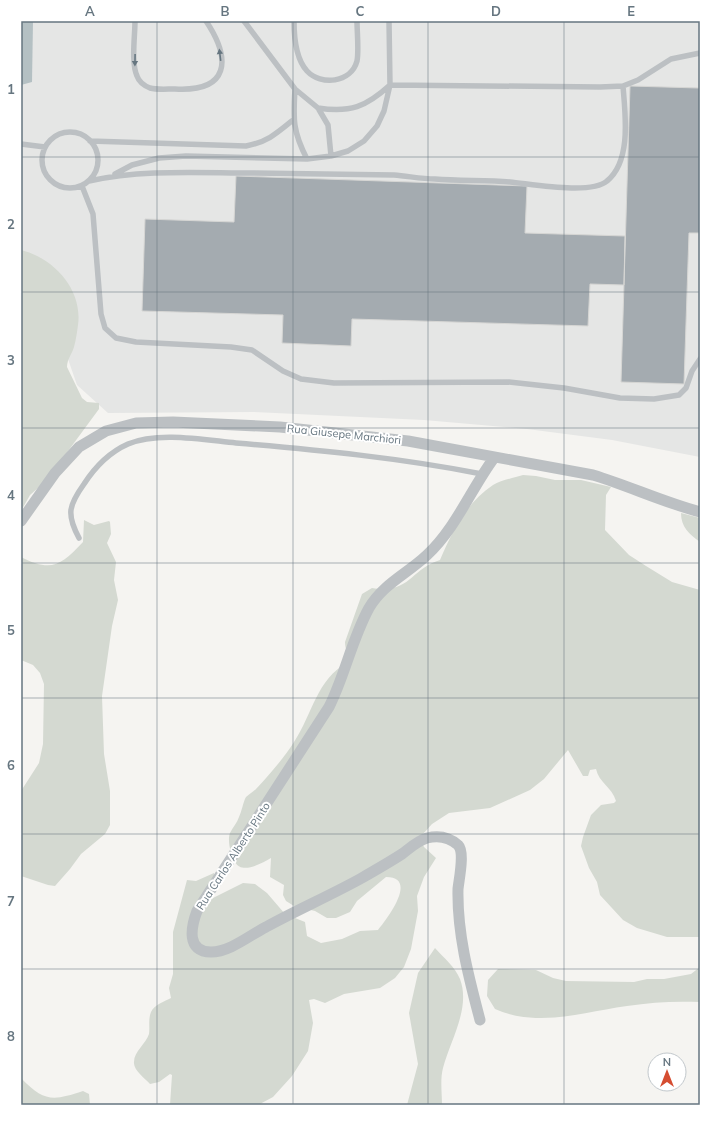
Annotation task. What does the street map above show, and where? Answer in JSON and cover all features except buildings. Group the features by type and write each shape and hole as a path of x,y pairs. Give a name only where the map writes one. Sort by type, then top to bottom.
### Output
{"street":[{"name":"Rua Giusepe Marchiori","path":"21,521 55,473 79,447 106,431 136,423 173,422 280,427 408,441 593,475 614,481 657,499 700,512"},
{"name":"Rua Carlos Alberto Pinto","path":"480,1020 468,976 459,916 458,890 461,855 459,846 451,840 441,836 427,838 417,843 402,854 330,896 272,923 227,949 211,952 198,949 192,940 191,926 197,911 330,706 341,682 359,629 370,607 387,585 427,555 458,515 482,474 494,458"}],"lane":[{"path":"135,21 135,69 137,77 142,84 150,88 184,90 200,89 210,85 216,80 221,70 218,43 206,21"},
{"path":"244,21 295,89 318,108 328,125 331,156"},
{"path":"294,21 298,53 306,70 317,79 337,81 350,73 357,61 357,21"},
{"path":"111,176 132,165 159,158 186,156 307,159 331,156 348,151 364,141 377,126 384,111 390,85 389,21"},
{"path":"318,108 337,111 352,109 378,96 390,85 600,88 622,86 638,80 671,59 700,53"},
{"path":"89,180 111,176 178,172 347,174 499,181 581,188 595,187 608,181 616,171 625,142 622,86"},
{"path":"295,89 292,120 298,142 307,159"},
{"path":"90,141 246,146 261,143 272,137 292,120"},
{"path":"66,133 79,134 90,141 98,156 96,169 89,180 82,186 65,188 50,180 42,164 45,147 50,140 66,133"},
{"path":"21,144 45,147"},
{"path":"82,186 93,214 101,314 105,328 116,338 136,342 232,347 252,350 283,371 301,379 334,383 509,382 564,388 620,398 654,399 679,395 686,388 692,371 700,359"},
{"path":"78,538 71,525 69,513 74,498 89,476 111,454 129,444 149,438 177,438 301,448 433,464 482,474"}],"shaded area":[{"path":"21,21 700,21 700,457 612,440 527,429 424,420 254,412 108,413 77,385 60,336 21,266"},
{"path":"21,21 33,21 32,82 21,85"},
{"path":"21,250 45,260 64,277 71,288 76,300 78,325 75,344 67,367 82,398 87,402 99,403 99,409 46,481 30,495 21,511"},
{"path":"523,475 555,480 581,480 611,487 606,495 605,530 629,555 646,566 672,582 700,590 700,937 667,937 637,928 623,920 600,895 597,882 589,868 581,846 591,815 601,805 614,803 616,801 612,792 600,778 596,769 590,770 588,776 583,776 568,750 544,779 530,790 490,808 449,813 432,824 423,834 421,841 424,847 436,858 424,877 417,896 418,911 411,949 404,967 395,978 380,988 344,994 325,1003 314,999 309,1000 313,1023 308,1051 292,1076 273,1097 258,1105 170,1105 172,1075 170,1074 159,1082 150,1084 137,1071 134,1062 136,1054 149,1034 152,1010 157,1005 171,998 169,988 173,974 173,932 187,880 196,881 214,873 215,880 209,900 243,883 255,884 267,893 285,914 305,922 307,936 321,943 342,939 360,931 378,930 388,917 398,899 400,891 400,884 396,879 386,877 357,901 350,912 336,918 327,918 315,911 294,906 286,901 283,895 284,885 270,877 271,858 252,867 242,868 238,866 231,852 229,836 238,819 246,797 256,789 286,754 300,731 322,688 337,669 348,662 345,642 362,594 372,588 385,589 403,584 422,569 440,560 455,529 475,500 496,483"},
{"path":"681,513 700,518 700,542 686,530 682,522"},
{"path":"84,520 94,525 110,522 111,534 107,543 116,562 114,580 118,600 112,626 102,696 104,754 110,791 110,825 105,834 81,854 55,886 21,876 21,791 39,763 43,744 44,684 40,673 33,665 21,660 21,557 41,565 55,564 62,561 83,542"},
{"path":"435,948 452,967 460,979 463,990 461,1013 442,1072 442,1105 407,1105 418,1064 409,1013 418,973"},
{"path":"700,967 700,1002 645,1004 578,1015 544,1018 512,1015 495,1009 487,996 488,980 498,969 536,970 553,978 566,981 634,982 691,974"},
{"path":"21,1078 36,1092 49,1097 64,1097 83,1091 89,1094 90,1105 21,1105"}]}
